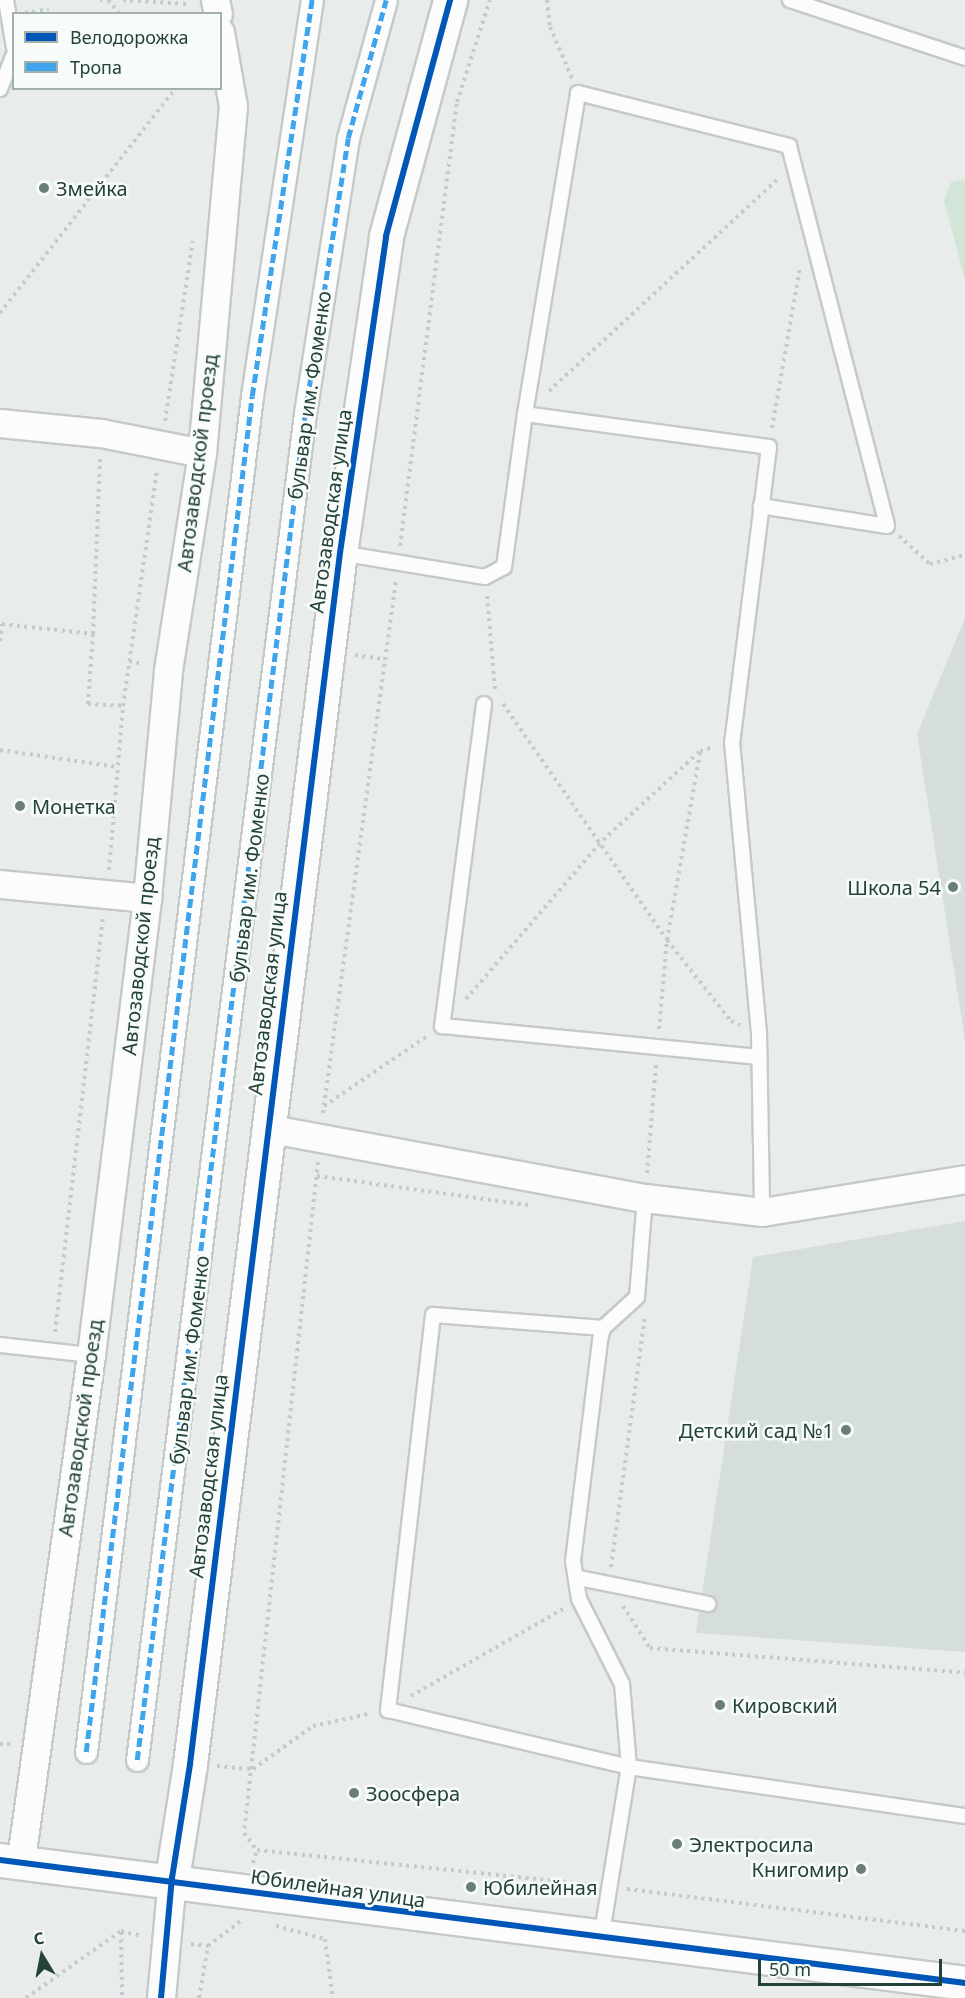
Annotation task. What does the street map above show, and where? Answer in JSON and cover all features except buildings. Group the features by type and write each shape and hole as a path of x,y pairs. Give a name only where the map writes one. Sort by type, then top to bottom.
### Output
{"street":[{"path":"86,1752 251,408 312,0"},
{"name":"бульвар им. Фоменко","path":"137,1760 305,413 348,138 387,0"},
{"name":"Автозаводская улица","path":"161,1998 172,1878 190,1764 266,1128 340,552 386,236 450,0"},
{"name":"Автозаводской проезд","path":"10,1859 91,1355 147,898 168,670 202,453 232,106 222,44"},
{"path":"0,423 101,433 160,448 202,453"},
{"path":"0,884 147,898"},
{"path":"266,1128 645,1198 762,1212 965,1179"},
{"name":"Юбилейная улица","path":"10,1859 172,1878 248,1910 601,1941 965,1983"}],"lane":[{"path":"6,0 12,36"},
{"path":"790,0 965,58"},
{"path":"0,89 12,60"},
{"path":"340,552 398,560 485,577 504,567 525,414 578,93 789,146 887,526 761,506"},
{"path":"525,414 769,447 732,742 759,1032 762,1212"},
{"path":"484,704 442,1026 759,1057"},
{"path":"601,1941 629,1767 622,1684 579,1599 579,1578 573,1561 603,1328 637,1297 645,1198"},
{"path":"603,1328 433,1315 388,1710 629,1767 965,1816"},
{"path":"0,1345 53,1349 91,1355"},
{"path":"579,1578 708,1604"}],"path":[{"path":"108,0 118,12"},
{"path":"123,0 188,4"},
{"path":"199,1998 208,1946 248,1910 257,1850 244,1833 253,1769 319,1139 458,102 490,0"},
{"path":"547,0 550,27 578,93"},
{"path":"32,12 49,9"},
{"path":"0,314 174,90"},
{"path":"525,414 793,166"},
{"path":"53,1349 106,894 123,706 160,448 194,236"},
{"path":"769,447 801,262"},
{"path":"101,433 88,704 123,706"},
{"path":"887,526 930,564 965,555"},
{"path":"485,577 495,693 603,840 667,940 731,1021 759,1032"},
{"path":"0,641 2,624 93,634"},
{"path":"324,1106 442,1026 603,840 700,751 732,742"},
{"path":"0,750 118,768"},
{"path":"645,1198 667,940 700,751"},
{"path":"647,1307 608,1584 650,1648 965,1673"},
{"path":"253,1769 313,1726 388,1710 579,1599"},
{"path":"0,1744 13,1744"},
{"path":"267,1924 325,1939 333,1998"},
{"path":"26,1998 121,1931 122,1998"}],"shaded area":[{"name":"Школа 54","path":"965,618 965,1041 917,734"},
{"name":"Детский сад №1","path":"965,1221 965,1652 696,1633 753,1257"}],"green space":[{"path":"965,179 965,280 944,201 951,182"}],"marked path":[{"path":"86,1752 252,396 312,0"},
{"path":"137,1760 305,413 348,138 386,0"}],"cycle path":[{"path":"161,1998 172,1878 190,1764 340,553 386,236 450,0"},
{"path":"0,1860 965,1983"}],"place":[{"name":"Змейка","path":"44,188"},
{"name":"Монетка","path":"20,806"},
{"name":"Школа 54","path":"953,887"},
{"name":"Детский сад №1","path":"846,1430"},
{"name":"Кировский","path":"720,1705"},
{"name":"Зоосфера","path":"354,1793"},
{"name":"Электросила","path":"677,1844"},
{"name":"Книгомир","path":"861,1869"},
{"name":"Юбилейная","path":"471,1887"}]}
